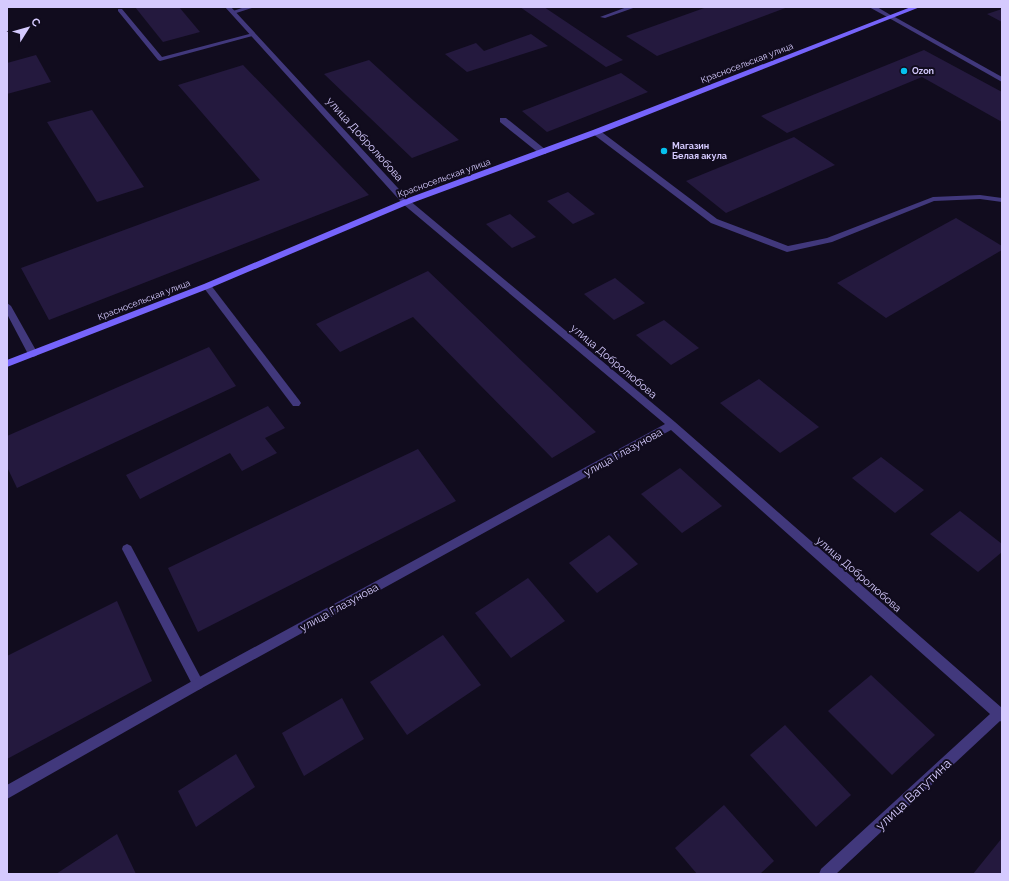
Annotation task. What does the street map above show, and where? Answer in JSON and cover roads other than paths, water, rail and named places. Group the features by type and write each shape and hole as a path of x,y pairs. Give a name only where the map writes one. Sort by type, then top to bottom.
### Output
{"main road":[{"name":"Красносельская улица","path":"7,364 207,286 406,202 596,132 917,7"}],"street":[{"path":"230,10 252,7"},
{"path":"602,17 633,7"},
{"path":"872,7 1002,80"},
{"path":"120,10 160,59 254,35"},
{"name":"улица Добролюбова","path":"230,10 406,202 672,425 1001,715"},
{"path":"503,120 543,152"},
{"path":"596,132 714,221 787,249 829,240 933,199 980,196 1002,200"},
{"path":"207,286 296,403"},
{"path":"8,312 33,354"},
{"name":"улица Глазунова","path":"7,792 198,684 672,425"},
{"path":"127,549 198,684"},
{"name":"улица Ватутина","path":"826,874 1001,715"}],"place":[{"name":"Ozon","path":"904,71"},
{"name":"Магазин Белая акула","path":"664,151"}]}
